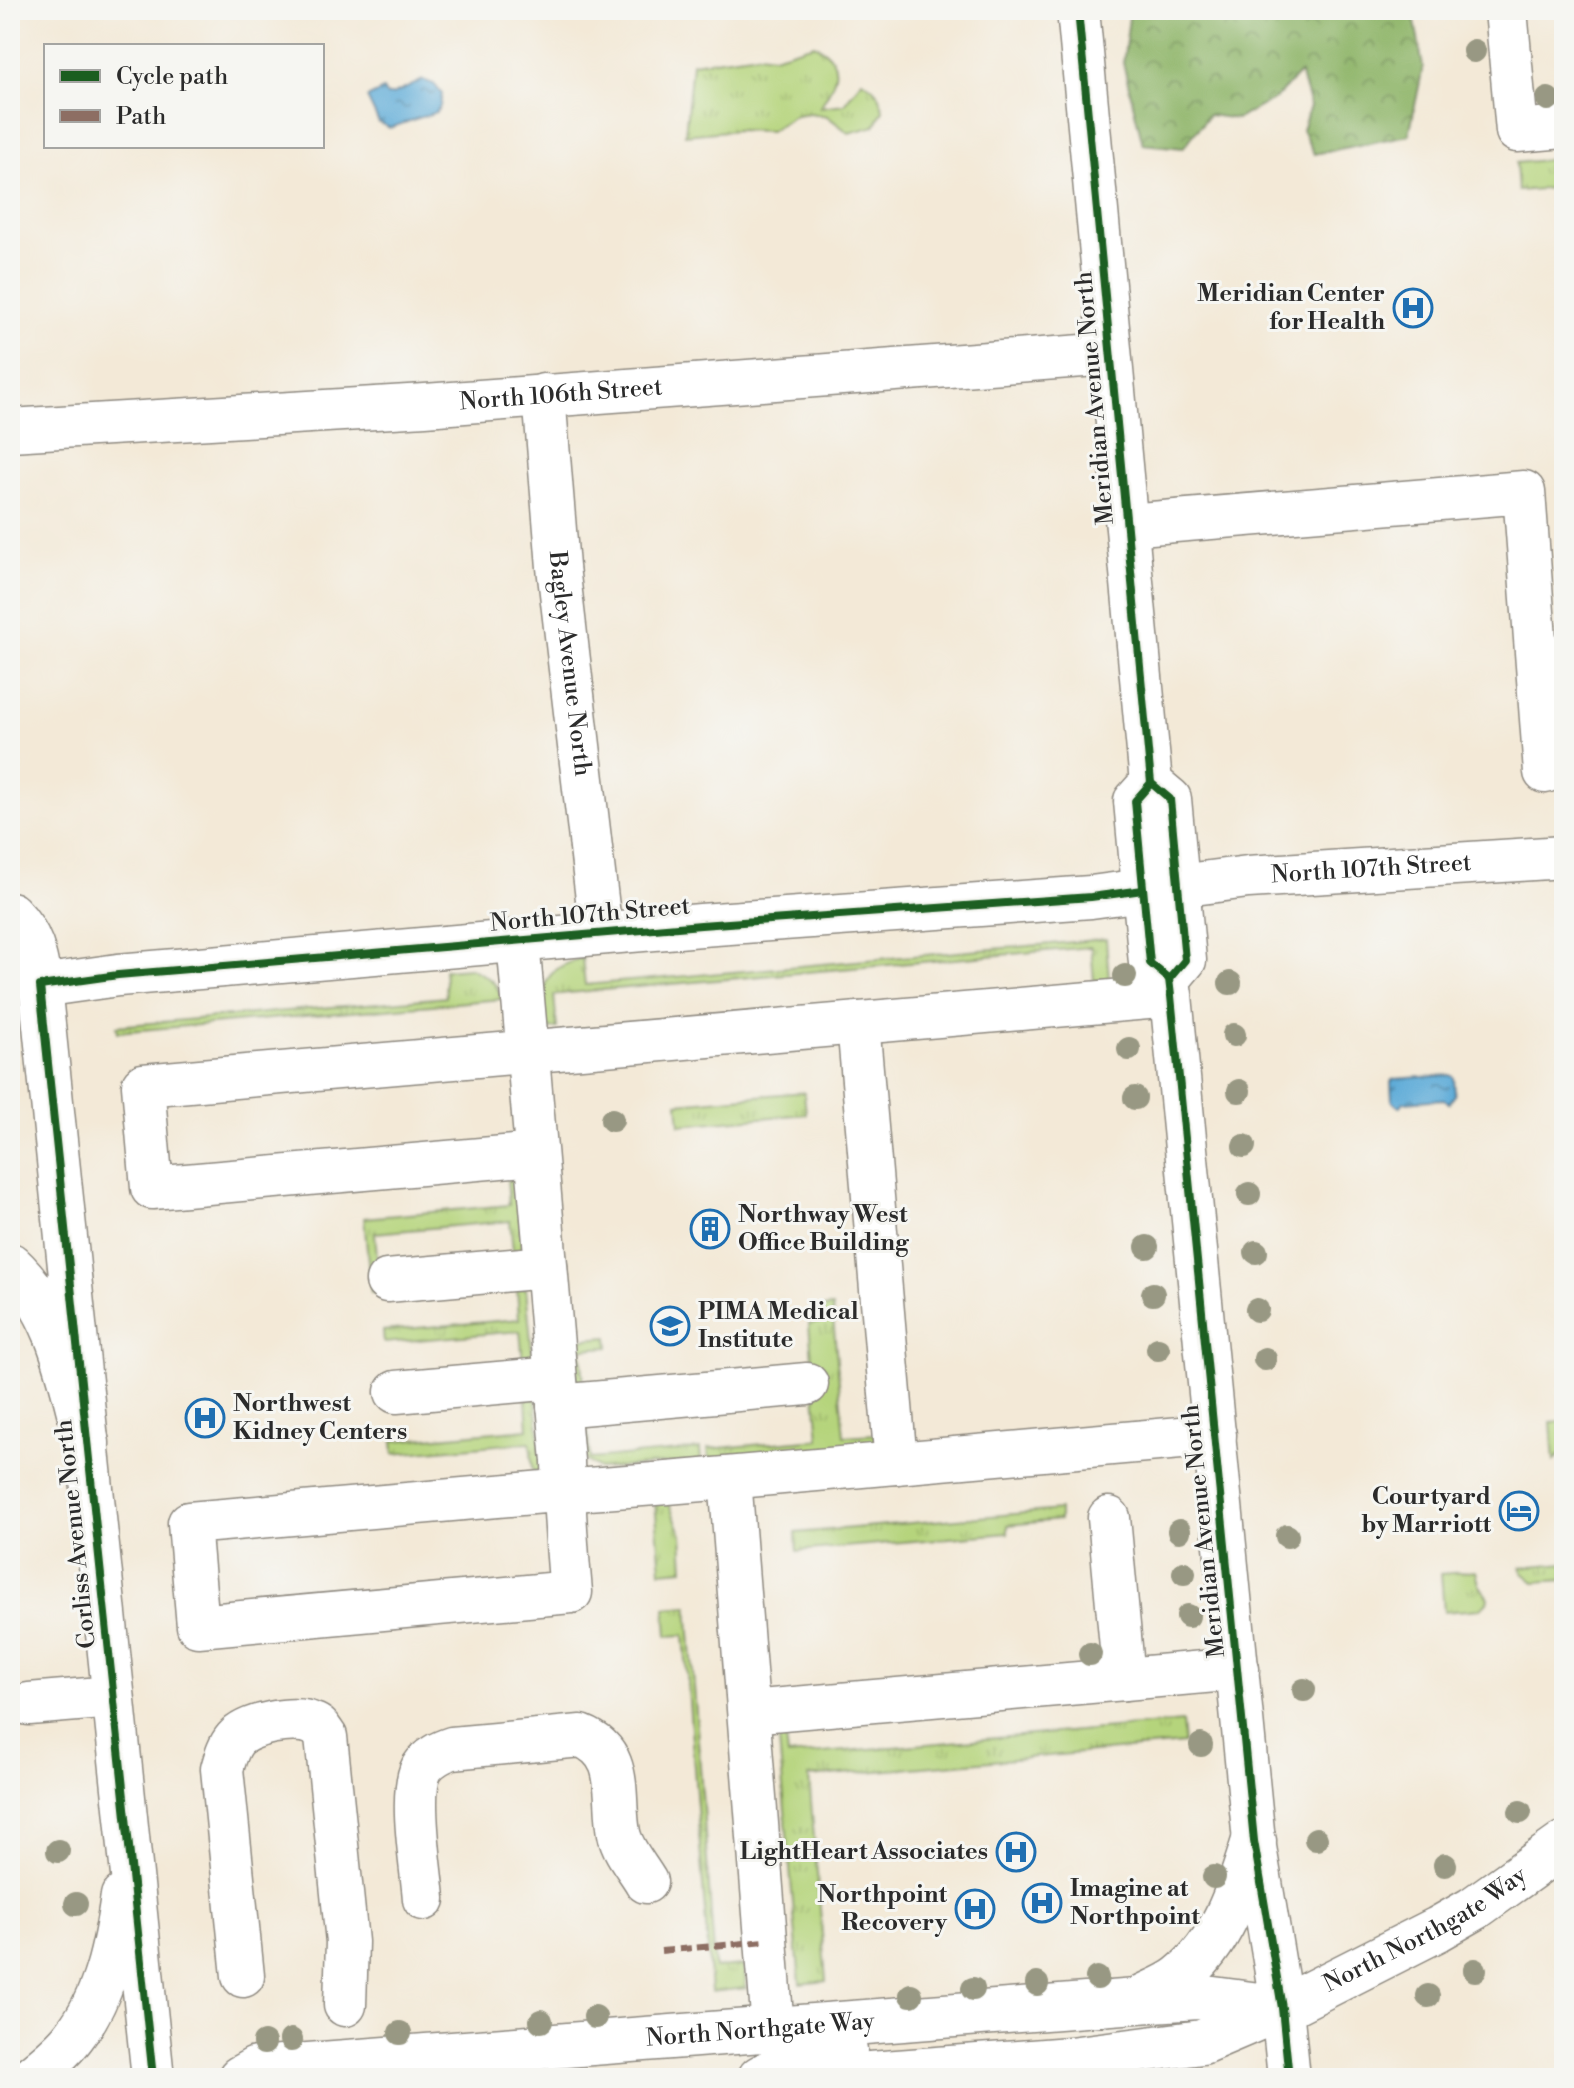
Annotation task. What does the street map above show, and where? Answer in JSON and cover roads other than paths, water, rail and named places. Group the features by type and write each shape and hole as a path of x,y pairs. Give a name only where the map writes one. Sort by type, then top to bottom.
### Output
{"main road":[{"path":"10,914 24,928 35,955 40,986"},
{"path":"10,1265 31,1287 58,1337 87,1443"},
{"path":"1137,2001 1179,1977 1204,1952 1223,1923 1239,1889 1254,1841"},
{"name":"North Northgate Way","path":"816,2078 1071,2068 1202,2042 1282,2008 1462,1916 1564,1844"},
{"name":"North Northgate Way","path":"240,2078 256,2069 1137,2001 1198,1997 1282,2008"},
{"path":"760,2078 805,2053 1114,2029 1282,2008"},
{"path":"521,2078 526,2074 635,2065 655,2056 662,2048 665,2037"}],"street":[{"name":"Meridian Avenue North","path":"1078,10 1151,783 1135,801 1160,888 1150,963 1170,987 1254,1841 1282,2008 1289,2078"},
{"path":"1506,10 1517,131 1564,127"},
{"name":"North 106th Street","path":"10,430 425,405 1110,354"},
{"name":"Bagley Avenue North","path":"544,395 558,567 601,933"},
{"path":"1127,525 1524,492 1545,772"},
{"name":"North 107th Street","path":"40,986 118,975 601,933 1000,904 1248,877 1564,857"},
{"path":"518,941 546,1267 556,1392 563,1491 571,1592 198,1626 189,1523 563,1491 730,1478 1215,1435"},
{"name":"Corliss Avenue North","path":"40,986 153,2078"},
{"path":"536,1154 152,1188 143,1085 858,1023 1170,987"},
{"path":"858,1023 896,1463"},
{"path":"387,1281 546,1267"},
{"path":"396,1392 556,1392 807,1384"},
{"path":"730,1478 773,2029"},
{"path":"1109,1518 1124,1679"},
{"path":"749,1712 1238,1669"},
{"path":"29,1704 113,1697"},
{"path":"243,1976 222,1769 233,1740 246,1730 263,1724 305,1720 317,1725 326,1737 347,1942 345,2005"},
{"path":"424,1899 416,1790 422,1769 429,1760 452,1748 581,1736 593,1741 609,1761 614,1775 619,1837 646,1882"},
{"path":"29,2078 73,2037 89,2015 113,1945 129,1848"}],"water":[{"path":"423,80 434,84 442,94 436,112 390,128 379,123 367,98 383,90 386,95 392,95"},
{"path":"1454,1077 1455,1095 1449,1103 1444,1099 1404,1102 1400,1107 1392,1100 1391,1082 1394,1079"}],"place":[{"name":"Meridian Center for Health","path":"1413,308"},
{"name":"Northway West Office Building","path":"710,1229"},
{"name":"PIMA Medical Institute","path":"670,1326"},
{"name":"Northwest Kidney Centers","path":"205,1418"},
{"name":"Courtyard by Marriott","path":"1519,1511"},
{"name":"LightHeart Associates","path":"1016,1852"},
{"name":"Imagine at Northpoint","path":"1042,1903"},
{"name":"Northpoint Recovery","path":"975,1909"}]}
